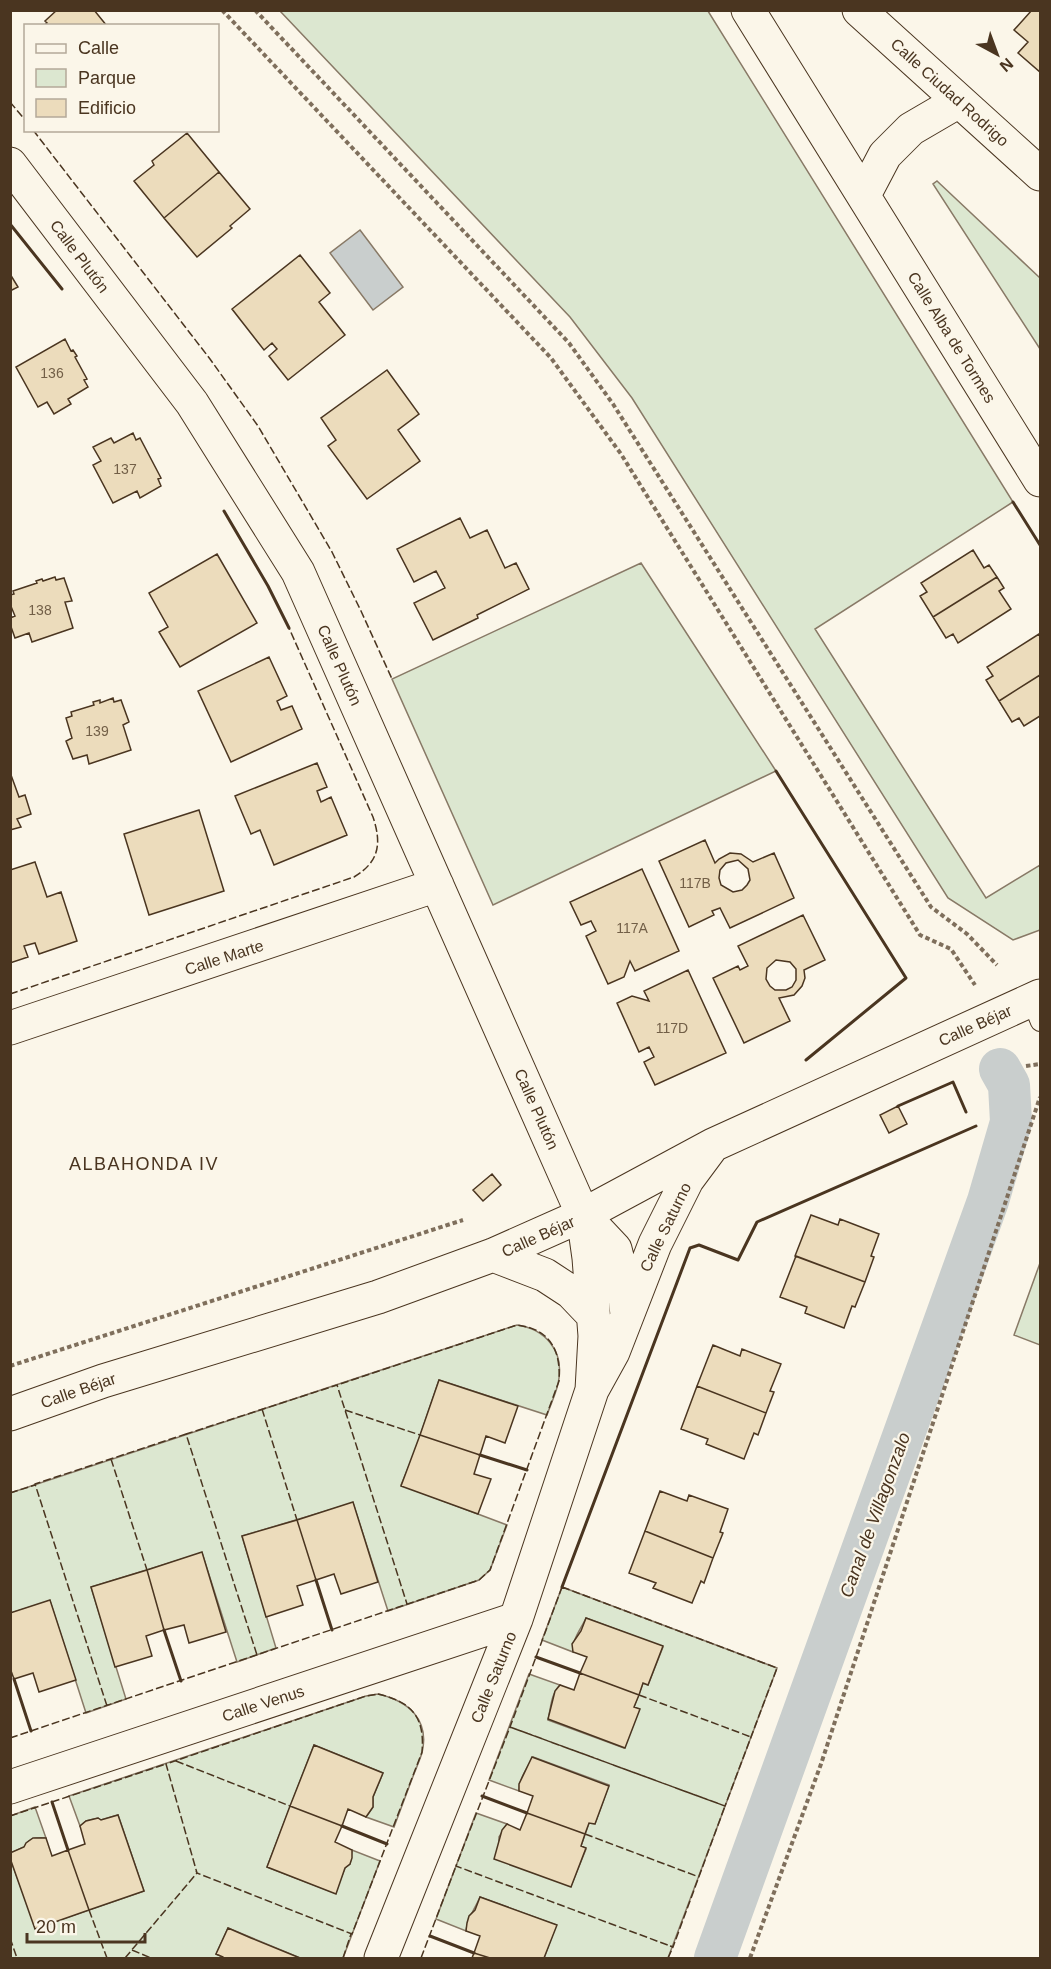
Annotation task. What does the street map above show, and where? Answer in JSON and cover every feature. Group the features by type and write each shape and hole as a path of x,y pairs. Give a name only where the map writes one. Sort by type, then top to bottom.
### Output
{"street":[{"name":"Calle Alba de Tormes","path":"748,10 1041,480"},
{"name":"Calle Ciudad Rodrigo","path":"859,10 1041,174"},
{"path":"864,195 885,155 911,129 959,101"},
{"name":"Calle Plutón","path":"10,164 192,403 298,572 583,1215"},
{"name":"Calle Marte","path":"10,1028 437,885"},
{"name":"Calle Béjar","path":"10,1414 103,1381 378,1297 493,1256 583,1215 712,1145 1037,1006"},
{"name":"Calle Saturno","path":"381,1959 516,1620 591,1390 613,1352 656,1244 687,1180 712,1145"},
{"name":"Calle Saturno","path":"583,1215 595,1336 591,1390"},
{"name":"Calle Saturno","path":"583,1215 615,1249 623,1281 627,1314"},
{"path":"493,1256 545,1275 571,1293 592,1314"},
{"name":"Calle Venus","path":"10,1787 516,1620"}],"path":[{"path":"222,10 551,358 621,454 920,935 951,949 971,976"},
{"path":"255,10 569,343 613,404 931,908 967,933 997,965"},
{"path":"1026,1066 1041,1064"},
{"path":"750,1959 820,1764 1041,1097"},
{"path":"10,1366 463,1220"}],"green space":[{"path":"280,11 708,11 1013,502 815,629 986,898 1040,865 1040,930 1013,940 948,898 632,398 570,317"},
{"path":"937,181 1040,278 1040,349 933,184"},
{"path":"641,563 776,771 493,905 392,679"},
{"path":"1040,1263 1040,1345 1014,1335"},
{"path":"517,1325 527,1327 544,1336 558,1358 558,1383 547,1415 439,1380 401,1485 507,1525 490,1570 479,1580 388,1611 353,1503 242,1536 276,1648 237,1662 202,1553 91,1587 126,1699 86,1713 50,1601 11,1613 10,1493"},
{"path":"562,1587 777,1668 668,1958 544,1958 556,1925 480,1897 466,1931 436,1919 476,1813 507,1824 499,1837 499,1846 571,1886 586,1849 581,1846 589,1823 595,1824 609,1785 533,1757 522,1778 519,1791 489,1780 529,1674 560,1685 553,1697 548,1720 624,1748 634,1707 643,1683 648,1685 663,1647 586,1618 575,1638 573,1652 542,1640"},
{"path":"378,1694 399,1701 407,1707 420,1721 423,1730 422,1753 394,1827 366,1817 373,1807 373,1797 383,1773 314,1745 267,1867 335,1893 345,1868 350,1864 352,1850 380,1861 343,1958 300,1958 228,1928 216,1954 223,1958 11,1958 10,1858 36,1928 144,1891 118,1815 86,1821 80,1826 69,1796 366,1696"},
{"path":"35,1807 46,1838 30,1840 24,1847 11,1853 10,1816"}],"shaded area":[{"path":"360,230 403,287 373,310 330,253"}],"building":[{"path":"57,10 94,10 105,24 46,24 45,21"},
{"path":"1032,10 1040,10 1040,72 1018,53 1028,42 1014,30"},
{"path":"187,133 219,172 164,218 134,181 154,165 152,161"},
{"path":"219,172 250,209 230,226 232,228 197,257 164,218"},
{"path":"300,255 330,293 319,302 345,335 288,380 269,356 277,349 272,343 264,350 232,309"},
{"path":"10,274 18,287 10,291"},
{"path":"65,339 71,351 73,350 77,356 75,357 87,379 84,380 88,387 68,399 71,404 54,414 47,402 38,407 16,367"},
{"path":"387,370 419,414 398,430 420,461 367,499 328,446 336,440 321,418"},
{"path":"133,433 136,440 140,438 161,478 158,479 161,486 140,498 137,491 113,503 93,465 101,461 93,447 111,438 114,443"},
{"path":"460,518 470,538 487,530 505,568 516,563 529,589 433,640 414,603 445,588 436,571 414,582 397,549"},
{"path":"973,550 984,568 989,565 997,577 933,617 920,596 927,592 921,583"},
{"path":"217,554 257,623 180,667 159,632 168,627 149,593"},
{"path":"55,577 56,580 64,578 72,601 65,602 73,628 32,642 29,633 15,638 10,624 10,618 15,616 10,604 10,595 14,594 13,591 37,583 36,581"},
{"path":"997,577 1004,588 999,591 1011,609 958,643 953,634 946,638 933,617"},
{"path":"1039,634 1040,675 999,701 986,680 993,676 987,667"},
{"path":"269,657 287,696 277,701 281,710 292,706 302,729 231,762 198,691"},
{"path":"1040,675 1040,716 1024,726 1019,718 1012,722 999,701"},
{"path":"113,698 114,702 121,700 129,722 123,725 131,750 89,764 87,755 73,759 66,741 72,738 66,718 72,716 71,712 94,705 93,702 100,700 100,703"},
{"path":"317,763 327,787 317,791 321,802 331,797 347,835 274,865 260,830 251,834 235,796"},
{"path":"11,775 19,797 25,795 31,814 17,819 21,827 10,830"},
{"path":"199,810 224,891 149,915 124,834"},
{"path":"705,840 715,863 730,853 741,854 753,862 774,853 794,898 730,928 720,908 712,911 714,915 689,927 659,861","holes":["738,860 748,869 750,880 742,890 733,892 721,885 720,870 726,863"]},
{"path":"35,862 47,897 61,892 77,941 39,954 35,943 24,946 28,957 10,963 10,870"},
{"path":"642,869 679,951 635,971 630,961 624,977 608,984 586,936 596,931 591,921 581,925 570,902"},
{"path":"803,915 825,960 804,970 805,978 802,986 794,995 779,998 790,1021 744,1043 713,978 738,966 740,970 748,966 738,946","holes":["776,960 790,962 796,969 796,980 792,987 786,990 775,990 766,979 767,968"]},
{"path":"688,970 726,1053 655,1085 644,1062 654,1057 649,1047 639,1052 617,1003 632,996 649,1001 644,991"},
{"path":"898,1106 907,1124 889,1133 880,1115"},
{"path":"492,1174 501,1185 483,1201 473,1190"},
{"path":"811,1215 838,1225 840,1219 879,1234 865,1282 795,1256"},
{"path":"796,1256 865,1282 855,1307 852,1306 844,1328 805,1313 807,1307 780,1297"},
{"path":"713,1345 740,1356 742,1349 781,1364 770,1391 774,1392 766,1413 697,1386"},
{"path":"439,1380 518,1406 505,1443 486,1436 480,1455 420,1435"},
{"path":"697,1386 766,1413 758,1435 754,1433 744,1459 706,1444 708,1439 681,1429"},
{"path":"420,1435 480,1455 474,1474 491,1479 478,1514 401,1486"},
{"path":"660,1491 687,1501 689,1495 728,1509 720,1532 723,1533 713,1558 645,1531"},
{"path":"353,1502 378,1582 341,1594 334,1574 316,1580 297,1520"},
{"path":"297,1520 316,1580 297,1586 303,1605 266,1617 242,1536"},
{"path":"645,1531 713,1558 704,1583 701,1581 692,1603 653,1588 656,1583 629,1573"},
{"path":"202,1552 226,1632 189,1643 184,1625 164,1630 147,1570"},
{"path":"147,1570 164,1630 146,1636 152,1656 115,1667 91,1587"},
{"path":"50,1600 76,1680 39,1692 33,1673 14,1679 10,1668 10,1613"},
{"path":"586,1618 663,1646 648,1685 643,1683 639,1695 580,1673 587,1657 573,1652 572,1644"},
{"path":"580,1673 639,1695 634,1707 640,1709 625,1748 548,1719 555,1691 560,1685 574,1690"},
{"path":"314,1745 383,1773 373,1797 373,1807 366,1817 348,1809 342,1826 290,1806"},
{"path":"532,1757 609,1786 595,1824 589,1823 585,1834 527,1813 533,1796 519,1791 519,1784"},
{"path":"290,1806 342,1826 335,1842 352,1850 352,1858 350,1864 345,1868 336,1894 267,1867"},
{"path":"527,1813 585,1834 581,1846 586,1848 571,1887 494,1859 502,1830 507,1824 520,1830"},
{"path":"118,1815 144,1891 89,1910 68,1850 85,1844 80,1826 86,1821"},
{"path":"33,1838 46,1838 52,1856 68,1850 89,1910 35,1929 10,1858 10,1853 24,1847"},
{"path":"480,1897 557,1925 544,1958 490,1958 474,1953 480,1936 466,1931 469,1916 475,1910"},
{"path":"228,1928 300,1958 223,1958 216,1954"},
{"path":"474,1953 490,1958 472,1958"}],"waterway":[{"name":"Canal de Villagonzalo","path":"715,1958 988,1201 1011,1122 1009,1085 1000,1069"}],"fence":[{"path":"10,102 24,119"},
{"path":"35,132 210,359 258,426 332,552 392,679"},
{"path":"10,994 354,877 369,865 378,844 373,817 289,628"},
{"path":"10,1738 479,1580 490,1570 559,1381 558,1360 551,1343 538,1331 517,1325 337,1385"},
{"path":"186,1435 337,1385 407,1604"},
{"path":"262,1409 297,1520"},
{"path":"345,1410 420,1435"},
{"path":"107,1706 35,1484 186,1434 257,1655"},
{"path":"111,1459 147,1570"},
{"path":"10,1493 35,1485"},
{"path":"562,1587 777,1668 725,1806 510,1727 562,1587"},
{"path":"378,1694 400,1702 414,1713 421,1729 422,1752 352,1934 197,1873 166,1764 366,1696 378,1694"},
{"path":"639,1695 751,1737"},
{"path":"510,1727 725,1806 673,1947 456,1866 510,1727"},
{"path":"176,1761 290,1806"},
{"path":"10,1816 166,1764"},
{"path":"585,1834 699,1877"},
{"path":"421,1958 456,1866"},
{"path":"125,1958 197,1873 196,1871"},
{"path":"89,1910 107,1958"},
{"path":"343,1958 351,1934"},
{"path":"10,1938 17,1958"},
{"path":"668,1958 673,1947 670,1946"},
{"path":"132,1950 151,1958"}],"wall":[{"path":"10,224 62,289"},
{"path":"1013,502 1040,545"},
{"path":"224,511 268,586 289,628"},
{"path":"776,771 906,978 806,1060"},
{"path":"898,1106 953,1082 966,1112"},
{"path":"562,1587 690,1248 699,1245 738,1260 757,1222 976,1126"},
{"path":"480,1455 527,1470"},
{"path":"316,1580 332,1630"},
{"path":"164,1630 181,1681"},
{"path":"536,1657 580,1673"},
{"path":"14,1679 31,1731"},
{"path":"482,1796 527,1813"},
{"path":"52,1802 68,1850"},
{"path":"342,1826 387,1844"},
{"path":"430,1936 474,1953"}],"district":[{"name":"ALBAHONDA IV","path":"144,1164"}]}
